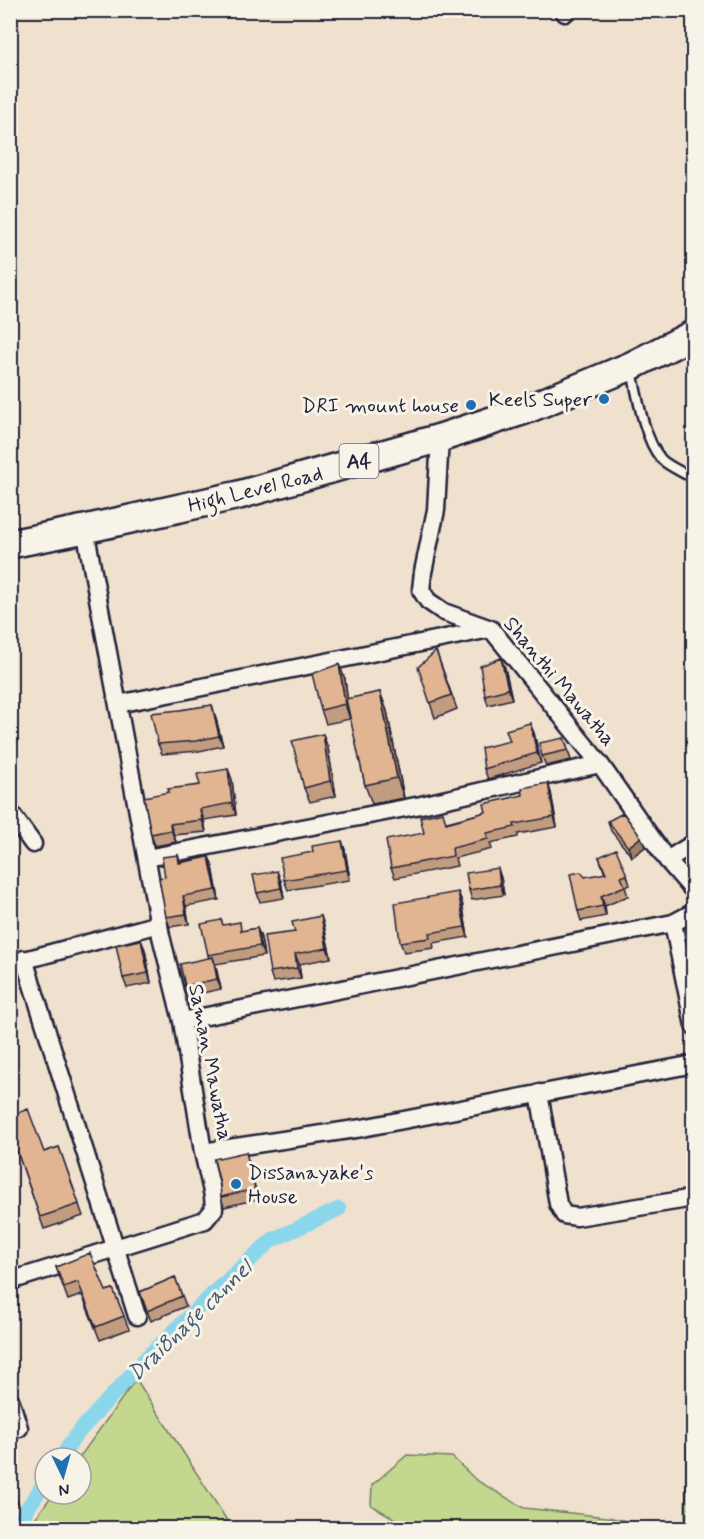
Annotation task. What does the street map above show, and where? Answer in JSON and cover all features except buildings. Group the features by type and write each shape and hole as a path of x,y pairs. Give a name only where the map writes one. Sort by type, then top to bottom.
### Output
{"highway":[{"name":"High Level Road","path":"10,544 240,495 440,438 525,410 631,366 693,334"}],"street":[{"name":"Shanthi Mawatha","path":"440,438 436,510 421,590 428,601 444,612 491,629 600,764 667,860 693,891"},
{"name":"Saman Mawatha","path":"85,529 159,924 182,1021 203,1152 362,1128 693,1064"},
{"path":"118,704 491,629"},
{"path":"147,858 421,805 600,764"},
{"path":"10,812 33,844"},
{"path":"667,860 693,843"},
{"path":"182,1021 673,923 693,912"},
{"path":"673,923 693,1026"},
{"path":"137,1316 17,961 159,924"},
{"path":"539,1093 558,1204 564,1215 577,1217 693,1198"},
{"path":"10,1281 205,1220 214,1209 203,1152"},
{"path":"10,1399 19,1428"}],"lane":[{"path":"631,366 650,439 662,459 685,474"}],"green space":[{"path":"691,1280 694,1280 694,1528 685,1528"},
{"path":"136,1379 232,1528 28,1528 44,1506 93,1506 93,1446 88,1446"},
{"path":"407,1455 452,1457 476,1480 524,1508 607,1517 662,1528 411,1528 371,1505 372,1485"}],"waterway":[{"name":"Drai8nage cannel","path":"69,1446 76,1435 147,1357 272,1240 339,1209"},
{"name":"Drai8nage cannel","path":"21,1518 33,1500"}],"place":[{"name":"Keels Super","path":"604,399"},
{"name":"DRI mount house","path":"471,405"},
{"name":"Dissanayake's House","path":"236,1184"}]}
